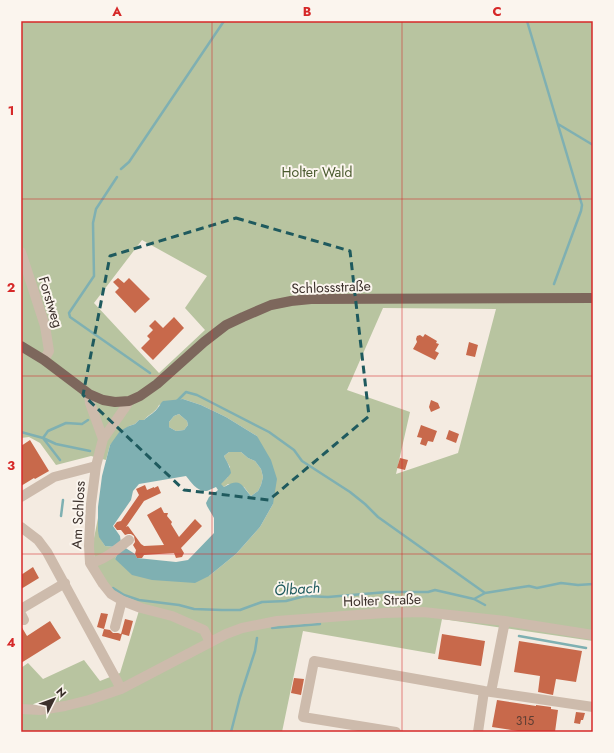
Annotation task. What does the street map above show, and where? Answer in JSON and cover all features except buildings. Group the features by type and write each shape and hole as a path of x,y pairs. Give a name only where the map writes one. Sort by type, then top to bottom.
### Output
{"main road":[{"name":"Schlossstraße","path":"21,346 44,360 89,394 103,400 114,402 129,401 140,396 157,384 204,342 226,325 271,305 291,301 311,300 593,298"}],"street":[{"name":"Forstweg","path":"21,252 45,326 49,351 44,360"},
{"path":"89,394 90,403 103,440"},
{"name":"Am Schloss","path":"129,401 103,440 96,466 90,504 90,563 111,594 123,601 141,608 172,616 204,630 210,642"},
{"path":"21,497 54,477 96,466"},
{"path":"21,527 38,540 47,552 121,690"},
{"path":"90,563 97,562 123,545"},
{"path":"21,609 65,584"},
{"path":"115,627 123,601"},
{"name":"Holter Straße","path":"21,709 40,710 65,706 121,690 226,634 242,628 277,621 384,613 423,612 504,621 593,634"},
{"path":"478,732 504,621"},
{"path":"396,732 303,717 314,660 488,691 593,707"}],"highlighted area":[{"path":"236,218 350,251 369,416 269,500 184,490 83,395 110,256"}],"green space":[{"name":"Holter Wald","path":"21,21 593,21 593,641 442,619 435,654 303,631 282,732 21,732 21,668 28,663 43,679 84,660 100,681 120,673 141,604 113,591 98,570 93,551 98,518 99,532 105,546 116,547 119,551 115,559 209,576 236,554 260,527 273,504 257,436 226,417 201,405 183,399 159,405 144,420 139,420 135,424 129,426 110,445 106,460 91,456 56,465 40,443 29,437 21,438","holes":["142,240 207,276 185,308 205,330 159,373 94,303","383,308 496,309 458,453 396,474 410,412 347,390"]},
{"path":"179,414 187,421 188,425 184,430 176,431 169,427 169,422 174,416"},
{"path":"229,452 241,452 248,458 255,461 261,469 263,477 261,485 258,491 251,496 244,487 228,484 224,487 220,484 228,477 230,467 224,456"}],"water":[{"path":"183,399 201,405 226,417 257,436 271,460 277,479 273,504 260,527 236,554 209,576 195,583 152,580 132,575 115,559 119,551 116,547 105,546 99,537 98,507 102,476 110,445 120,431 135,424 139,420 144,420 159,407 163,401","holes":["179,414 187,421 188,425 184,430 176,431 169,427 169,422 174,416","229,452 241,452 248,458 255,461 261,469 263,477 258,491 251,496 240,484 234,483 224,487 221,484 231,473 224,456","186,476 200,490 207,491 216,487 218,490 209,497 206,503 214,518 214,533 188,560 176,562 137,558 135,554 124,547 121,543 120,536 113,526 131,500 133,491 139,484"]}],"waterway":[{"path":"121,169 129,162 224,21"},
{"path":"527,21 582,205 554,284"},
{"path":"558,124 593,145"},
{"path":"117,177 96,209 93,223 94,276 69,313 70,317 150,373"},
{"name":"Ölbach","path":"177,401 186,392 197,395 269,432 294,450 302,461 350,492 378,517 485,593 529,586 537,588 561,583 578,585 593,584"},
{"name":"Ölbach","path":"21,432 43,438 48,431 66,423 82,424 88,420"},
{"name":"Ölbach","path":"43,438 56,444 90,451"},
{"name":"Ölbach","path":"43,438 60,460"},
{"name":"Ölbach","path":"61,516 63,500"},
{"name":"Ölbach","path":"113,588 124,595 139,600 179,605 194,609 222,610 240,610 262,602 286,601 305,596 328,597 387,592 428,592 435,590 474,599 485,593"},
{"path":"474,599 485,605"},
{"path":"272,628 320,624"},
{"path":"519,636 586,648"},
{"path":"231,732 240,697 255,651 257,638"}]}
